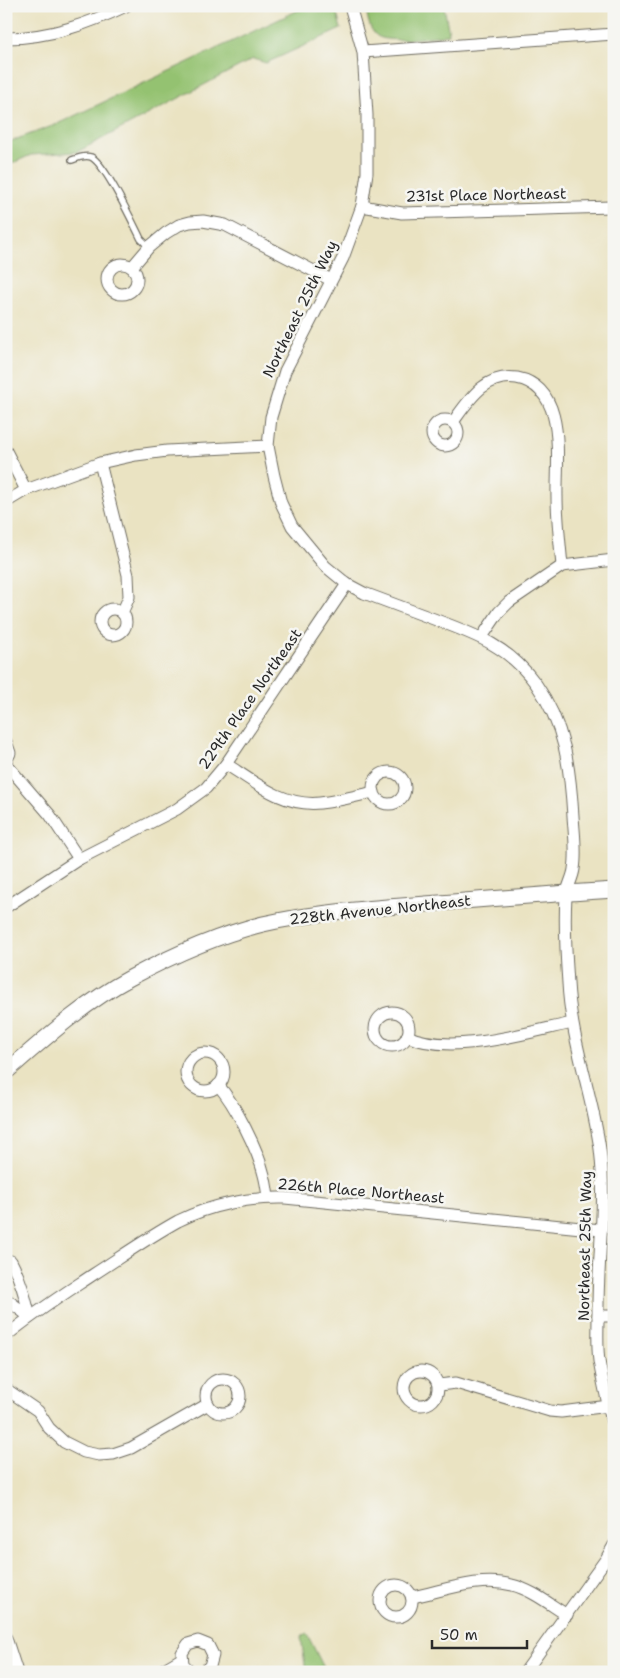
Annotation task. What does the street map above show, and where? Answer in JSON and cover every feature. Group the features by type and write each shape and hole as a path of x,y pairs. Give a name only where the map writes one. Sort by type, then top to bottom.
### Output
{"main road":[{"name":"228th Avenue Northeast","path":"6,1072 76,1014 128,979 167,959 221,937 299,917 364,909 614,890"}],"street":[{"path":"6,38 49,34 67,30 94,21 126,6"},
{"name":"Northeast 25th Way","path":"350,6 363,52 367,116 367,173 362,206 343,258 285,371 271,417 268,446 281,503 292,526 325,566 347,584 364,593 482,637 503,651 519,664 535,682 558,724 571,783 575,847 574,871 566,894 565,938 568,986 572,1023 600,1149 603,1188 598,1316 599,1358 614,1431"},
{"path":"363,52 614,34"},
{"name":"231st Place Northeast","path":"362,206 402,213 613,208"},
{"path":"132,267 149,248 166,233 179,225 190,222 215,223 225,225 331,280"},
{"path":"453,422 484,384 497,379 511,377 526,380 538,386 553,412 557,433 557,500 562,566"},
{"path":"6,502 26,490 100,463 136,455 167,451 268,446"},
{"path":"6,451 26,490"},
{"path":"100,463 128,575 129,597 122,613"},
{"path":"482,637 499,612 509,602 562,566 614,560"},
{"name":"229th Place Northeast","path":"6,907 79,859 177,809 206,788 226,764 347,584"},
{"path":"6,742 10,753 6,762 50,815 79,859"},
{"path":"226,764 264,789 281,797 303,803 320,803 374,792"},
{"path":"407,1036 415,1040 434,1044 476,1043 572,1023"},
{"path":"218,1085 237,1113 256,1152 264,1173 268,1198"},
{"name":"226th Place Northeast","path":"6,1336 30,1317 144,1241 180,1221 240,1201 285,1198 601,1230"},
{"path":"6,1260 11,1261 19,1276 24,1288 30,1317"},
{"path":"6,1299 30,1317"},
{"path":"598,1316 614,1316"},
{"path":"438,1385 456,1383 550,1411 561,1412 609,1406"},
{"path":"6,1389 38,1411 49,1428 64,1442 84,1452 99,1455 114,1454 131,1448 208,1404"},
{"path":"525,1672 567,1615 614,1545"},
{"path":"412,1598 468,1585 499,1582 527,1590 567,1615"},
{"path":"6,1638 17,1672"},
{"path":"192,1672 186,1669 181,1659 184,1648 188,1644 198,1641 208,1645 213,1655 210,1666 203,1672"},
{"path":"160,1672 181,1659"}],"lane":[{"path":"72,160 87,156 91,157 102,168 149,248"}],"green space":[{"path":"307,6 335,6 341,29 266,63 253,59 77,152 31,155 6,166 6,143 55,125"},
{"path":"366,6 444,6 449,34 400,40 382,38 376,35 370,26"},
{"path":"307,1634 326,1672 306,1672 301,1637"}]}
